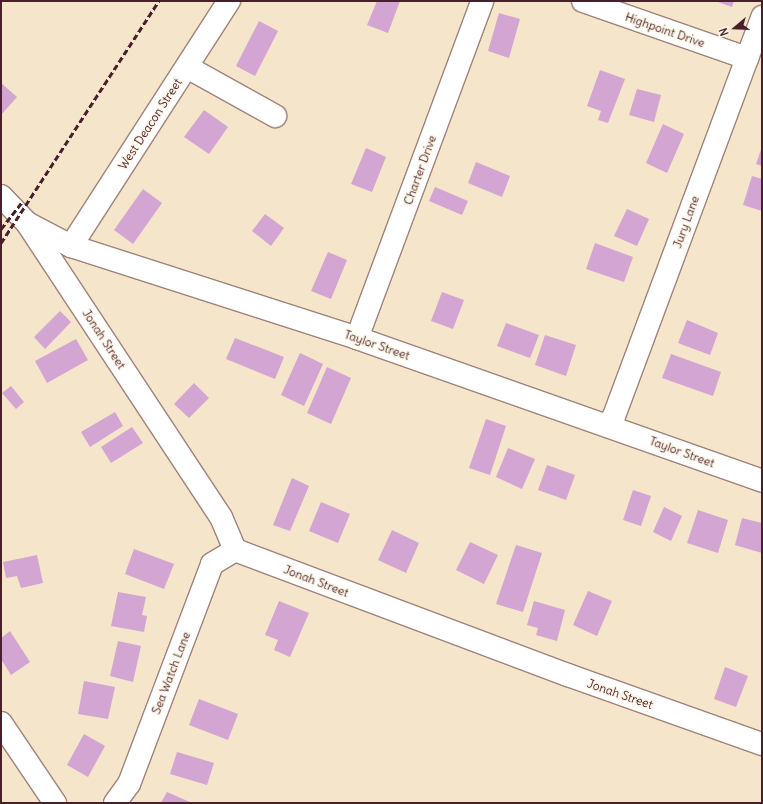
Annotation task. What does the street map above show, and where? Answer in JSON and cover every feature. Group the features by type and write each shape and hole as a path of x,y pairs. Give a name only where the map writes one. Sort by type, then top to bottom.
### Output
{"street":[{"name":"West Deacon Street","path":"71,246 229,1"},
{"name":"Charter Drive","path":"358,338 482,1"},
{"name":"Highpoint Drive","path":"583,1 747,58"},
{"name":"Jury Lane","path":"608,426 614,416 762,17"},
{"path":"186,67 275,116"},
{"name":"Taylor Street","path":"1,196 27,223 71,246 358,338 762,481"},
{"name":"Jonah Street","path":"27,223 221,518 235,550 568,676 762,744"},
{"name":"Sea Watch Lane","path":"115,803 129,784 212,564 235,550"},
{"path":"1,723 54,803"}],"building":[{"path":"377,1 400,1 388,33 367,25"},
{"path":"715,1 734,1 732,7"},
{"path":"499,13 520,19 509,58 488,51"},
{"path":"259,21 278,31 255,76 236,66"},
{"path":"600,70 625,79 608,123 598,120 601,111 587,106"},
{"path":"1,83 17,97 1,115"},
{"path":"637,89 661,95 654,122 629,115"},
{"path":"204,110 228,127 209,154 184,137"},
{"path":"663,124 684,134 667,173 646,163"},
{"path":"762,147 762,166 756,164"},
{"path":"366,148 386,157 372,192 351,184"},
{"path":"476,162 510,176 502,197 468,183"},
{"path":"752,176 762,179 762,211 743,205"},
{"path":"435,187 468,201 462,215 429,201"},
{"path":"143,189 162,203 133,244 114,230"},
{"path":"627,209 649,219 637,246 614,236"},
{"path":"265,214 284,228 271,246 252,231"},
{"path":"595,243 633,257 624,282 586,269"},
{"path":"328,252 347,260 331,299 311,291"},
{"path":"442,292 464,300 453,329 431,321"},
{"path":"60,311 71,322 45,349 34,337"},
{"path":"687,320 718,333 710,355 678,343"},
{"path":"506,323 539,335 530,358 497,346"},
{"path":"545,335 576,345 566,376 535,365"},
{"path":"235,338 284,357 275,379 226,359"},
{"path":"76,339 88,360 47,383 35,361"},
{"path":"300,353 323,364 304,406 281,395"},
{"path":"671,354 721,372 713,396 662,378"},
{"path":"327,367 351,378 331,424 307,413"},
{"path":"194,383 209,398 189,418 174,404"},
{"path":"11,386 24,402 16,409 2,393"},
{"path":"115,412 123,426 90,447 81,432"},
{"path":"486,419 506,426 490,475 469,468"},
{"path":"132,427 143,443 111,463 101,447"},
{"path":"508,448 535,459 522,489 496,477"},
{"path":"547,465 575,475 566,500 538,490"},
{"path":"292,478 309,486 290,531 273,525"},
{"path":"633,490 651,496 641,526 623,520"},
{"path":"321,502 350,514 338,543 309,531"},
{"path":"664,507 682,516 671,541 653,532"},
{"path":"698,510 728,520 718,553 687,543"},
{"path":"742,518 762,523 762,553 735,545"},
{"path":"392,530 419,543 406,573 378,560"},
{"path":"470,542 498,555 484,584 456,570"},
{"path":"516,545 542,553 523,612 496,604"},
{"path":"134,549 174,564 164,589 125,574"},
{"path":"37,555 43,583 21,588 17,576 6,578 3,562"},
{"path":"588,591 612,601 597,636 573,625"},
{"path":"118,592 146,597 142,615 147,616 144,632 111,626"},
{"path":"279,601 309,613 290,657 274,650 278,640 265,635"},
{"path":"534,601 565,610 557,641 536,635 538,628 527,625"},
{"path":"10,631 30,662 11,675 1,659 1,638"},
{"path":"118,641 141,646 133,682 110,676"},
{"path":"725,667 748,676 736,707 714,699"},
{"path":"84,681 115,687 108,719 78,714"},
{"path":"199,699 238,714 228,740 189,725"},
{"path":"84,734 105,746 88,777 67,765"},
{"path":"177,752 214,763 207,785 170,774"},
{"path":"167,792 192,803 161,803"}],"railway":[{"path":"1,243 159,1"},
{"path":"1,229 22,202"}]}
